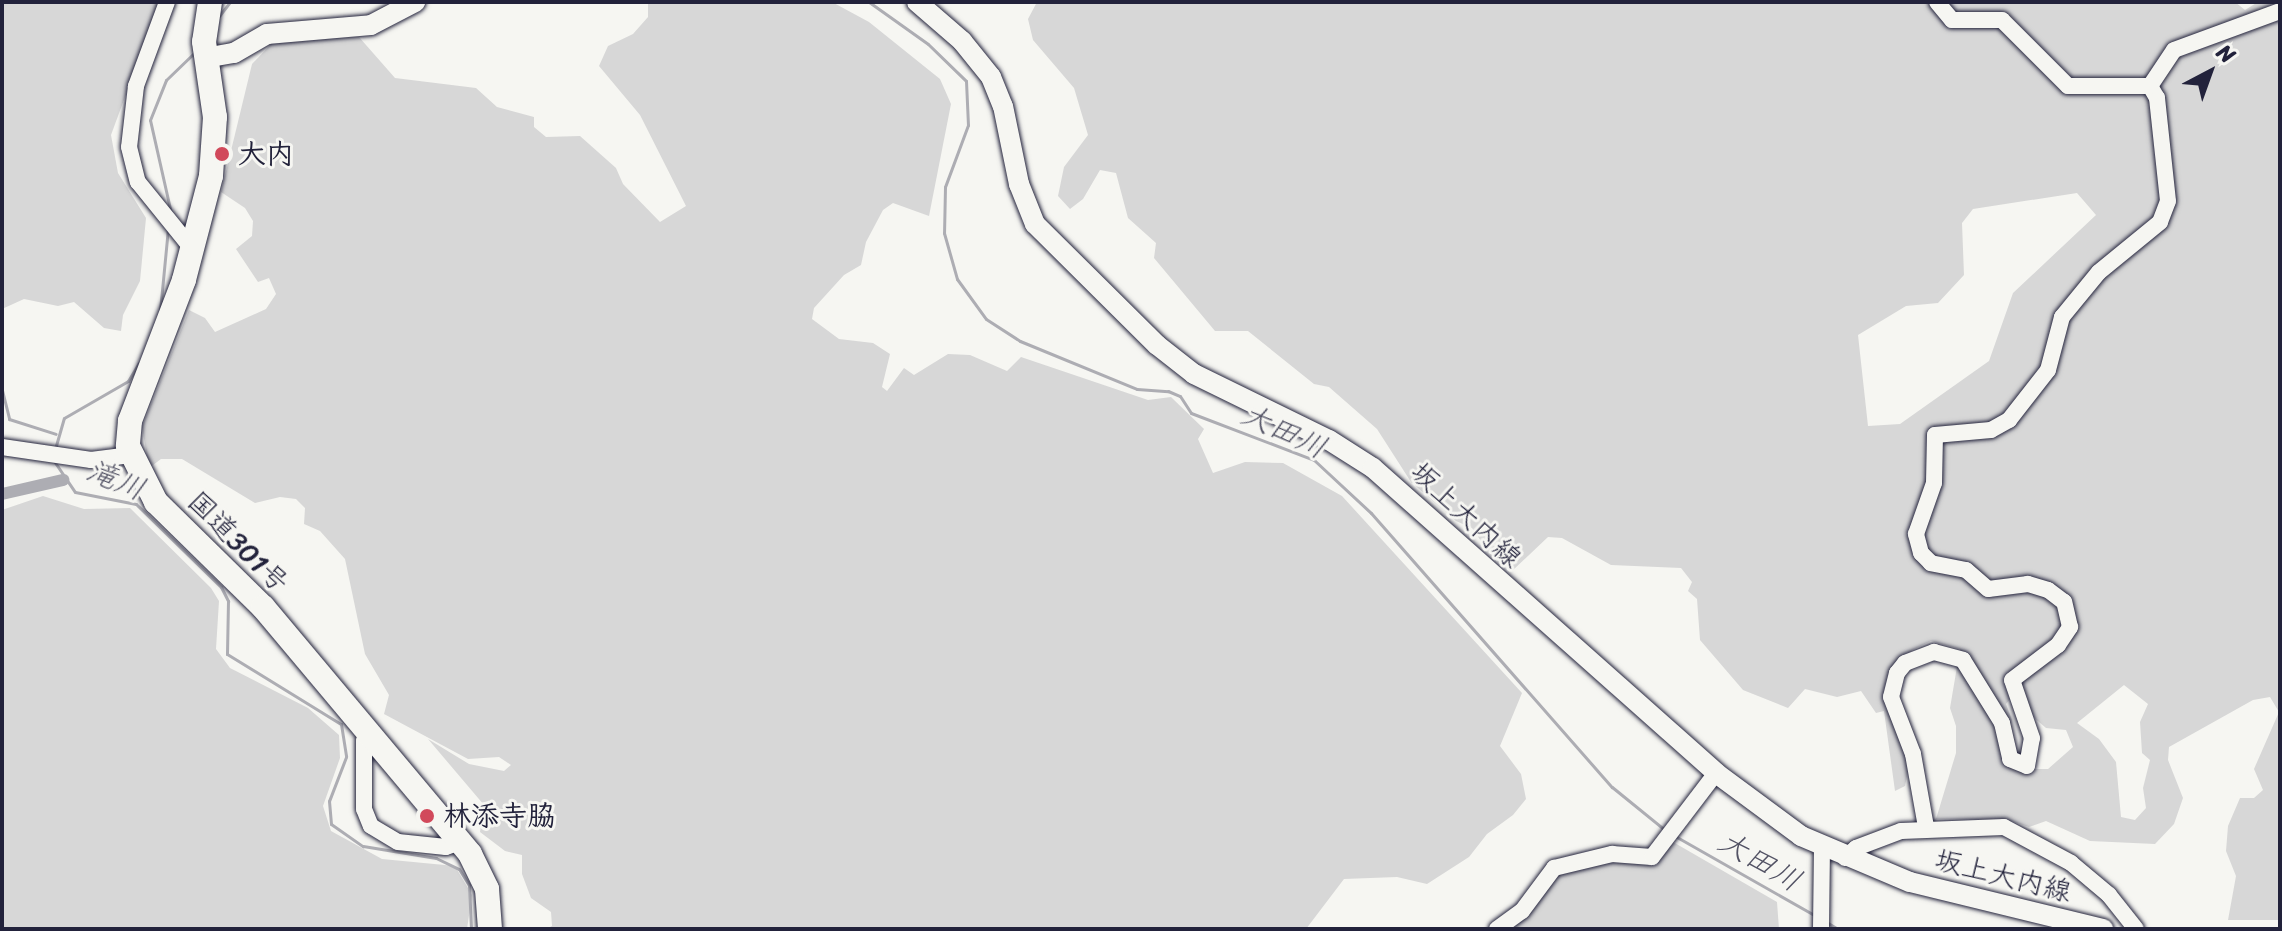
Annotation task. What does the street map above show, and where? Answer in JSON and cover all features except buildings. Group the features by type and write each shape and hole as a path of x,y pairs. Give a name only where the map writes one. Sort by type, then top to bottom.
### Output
{"highway":[{"name":"国道301号","path":"210,2 205,50 215,146 130,421 131,455 156,502 244,585 460,842 487,889 490,929"}],"main road":[{"path":"205,50 234,53 267,34 371,25 415,2"},
{"name":"坂上大内線","path":"917,2 962,41 991,77 1003,106 1019,184 1035,224 1098,292 1194,374 1329,440 1373,468 1716,773 1755,805 1822,848 1910,882 2103,929"}],"street":[{"path":"167,2 136,86 128,126 138,182 186,243"},
{"path":"1937,2 1952,20 2002,20 2068,86 2150,86"},
{"path":"2150,86 2174,50 2280,11"},
{"path":"1926,827 1913,754 1891,697 1897,673 1905,663 1934,652 1963,660 2002,723 2010,759 2027,766 2032,738 2012,680 2058,645 2070,627 2064,602 2048,590 2028,584 1988,589 1966,570 1931,563 1921,553 1916,534 1934,483 1935,435 1991,430 2009,420 2048,370 2055,333 2067,310 2117,254 2163,216 2168,191 2157,98 2150,86"},
{"path":"2,447 67,458 131,455"},
{"path":"369,732 364,741 364,809 371,826 398,842 446,847 460,842"},
{"path":"1497,929 1522,911 1554,868 1612,854 1646,858 1665,846 1716,773"},
{"path":"1845,858 1856,848 1926,827 1988,824 2035,840 2109,895 2136,929"},
{"path":"1821,929 1822,848"}],"shaded area":[{"path":"2,2 160,2 111,135 118,173 146,218 140,281 123,315 121,331 104,328 74,302 58,306 24,299 2,309"},
{"path":"648,2 832,2 869,22 940,79 951,104 929,216 893,203 883,210 866,242 861,265 844,275 814,308 812,319 839,339 873,343 890,354 882,387 887,391 904,368 914,375 948,354 970,355 1007,371 1021,357 1148,400 1171,397 1204,429 1198,439 1213,473 1245,462 1283,463 1342,496 1522,693 1500,746 1521,774 1526,799 1513,815 1487,834 1469,857 1427,884 1397,877 1344,879 1306,929 546,929 552,926 551,912 531,898 522,874 522,855 505,851 480,832 484,805 428,739 469,764 504,771 511,765 499,757 468,759 384,714 389,695 365,654 345,559 320,531 304,524 305,508 296,499 280,497 255,503 182,459 161,459 149,468 142,427 189,310 205,318 215,332 266,309 276,294 269,278 258,282 236,249 252,236 253,221 245,208 221,192 252,64 275,40 359,37 395,78 476,88 497,107 534,117 534,127 546,137 580,136 616,168 623,184 660,222 686,206 640,115 599,66 608,46 633,34 648,17"},
{"path":"1037,2 2235,2 2245,10 2258,2 2280,2 2280,920 2228,920 2236,876 2226,851 2228,826 2240,798 2254,798 2263,790 2254,769 2279,712 2270,697 2253,700 2169,747 2168,760 2183,798 2174,824 2155,844 2090,841 2046,821 2029,827 2008,820 1936,819 1956,753 1956,726 1950,708 1960,649 1931,641 1912,650 1887,681 1910,762 1905,786 1895,791 1884,711 1876,713 1861,691 1837,697 1805,689 1788,708 1743,690 1700,640 1697,599 1688,591 1692,582 1681,568 1611,565 1562,538 1548,537 1512,571 1492,557 1472,528 1456,521 1411,482 1377,429 1329,387 1314,384 1248,331 1215,331 1154,258 1156,243 1128,218 1116,173 1100,170 1083,199 1070,209 1058,196 1064,167 1088,135 1074,88 1033,40 1028,19","holes":["2077,193 2096,215 2013,293 1989,361 1900,424 1868,426 1858,335 1906,306 1938,303 1964,275 1962,223 1973,209","2124,685 2148,704 2140,722 2142,753 2150,760 2143,788 2146,808 2135,820 2121,817 2116,762 2099,739 2077,723","2011,698 2046,728 2066,730 2073,747 2048,769 2019,769 2004,752 2012,720 2006,704"]},
{"path":"43,496 84,509 130,508 211,588 219,601 216,649 230,668 308,708 339,735 340,758 323,806 331,831 382,859 455,866 472,895 467,929 2,929 2,510"},
{"path":"1673,842 1777,902 1779,929 1503,929 1548,875 1615,856 1643,861"}],"waterway":[{"name":"滝川","path":"219,16 230,2"},
{"name":"大田川","path":"869,2 928,44 966,81 968,125 945,187 944,233 957,279 986,319 1020,341 1137,389 1168,391 1180,396 1191,413 1314,460 1371,513 1612,787 1665,830"},
{"name":"滝川","path":"171,213 150,120 166,80 195,52"},
{"name":"滝川","path":"160,311 168,228"},
{"name":"滝川","path":"55,449 64,418 128,381 139,363"},
{"path":"2,390 9,419 56,434"},
{"name":"滝川","path":"54,461 75,492 136,504 221,587 228,601 227,654 341,724 346,757 329,801 331,824 363,846 436,858 459,869 469,885 471,929"},
{"path":"2,494 63,480"},
{"name":"大田川","path":"1675,836 1814,915"},
{"name":"大田川","path":"1828,923 1838,929"}],"place":[{"name":"大内","path":"222,154"},
{"name":"林添寺脇","path":"427,816"}]}
